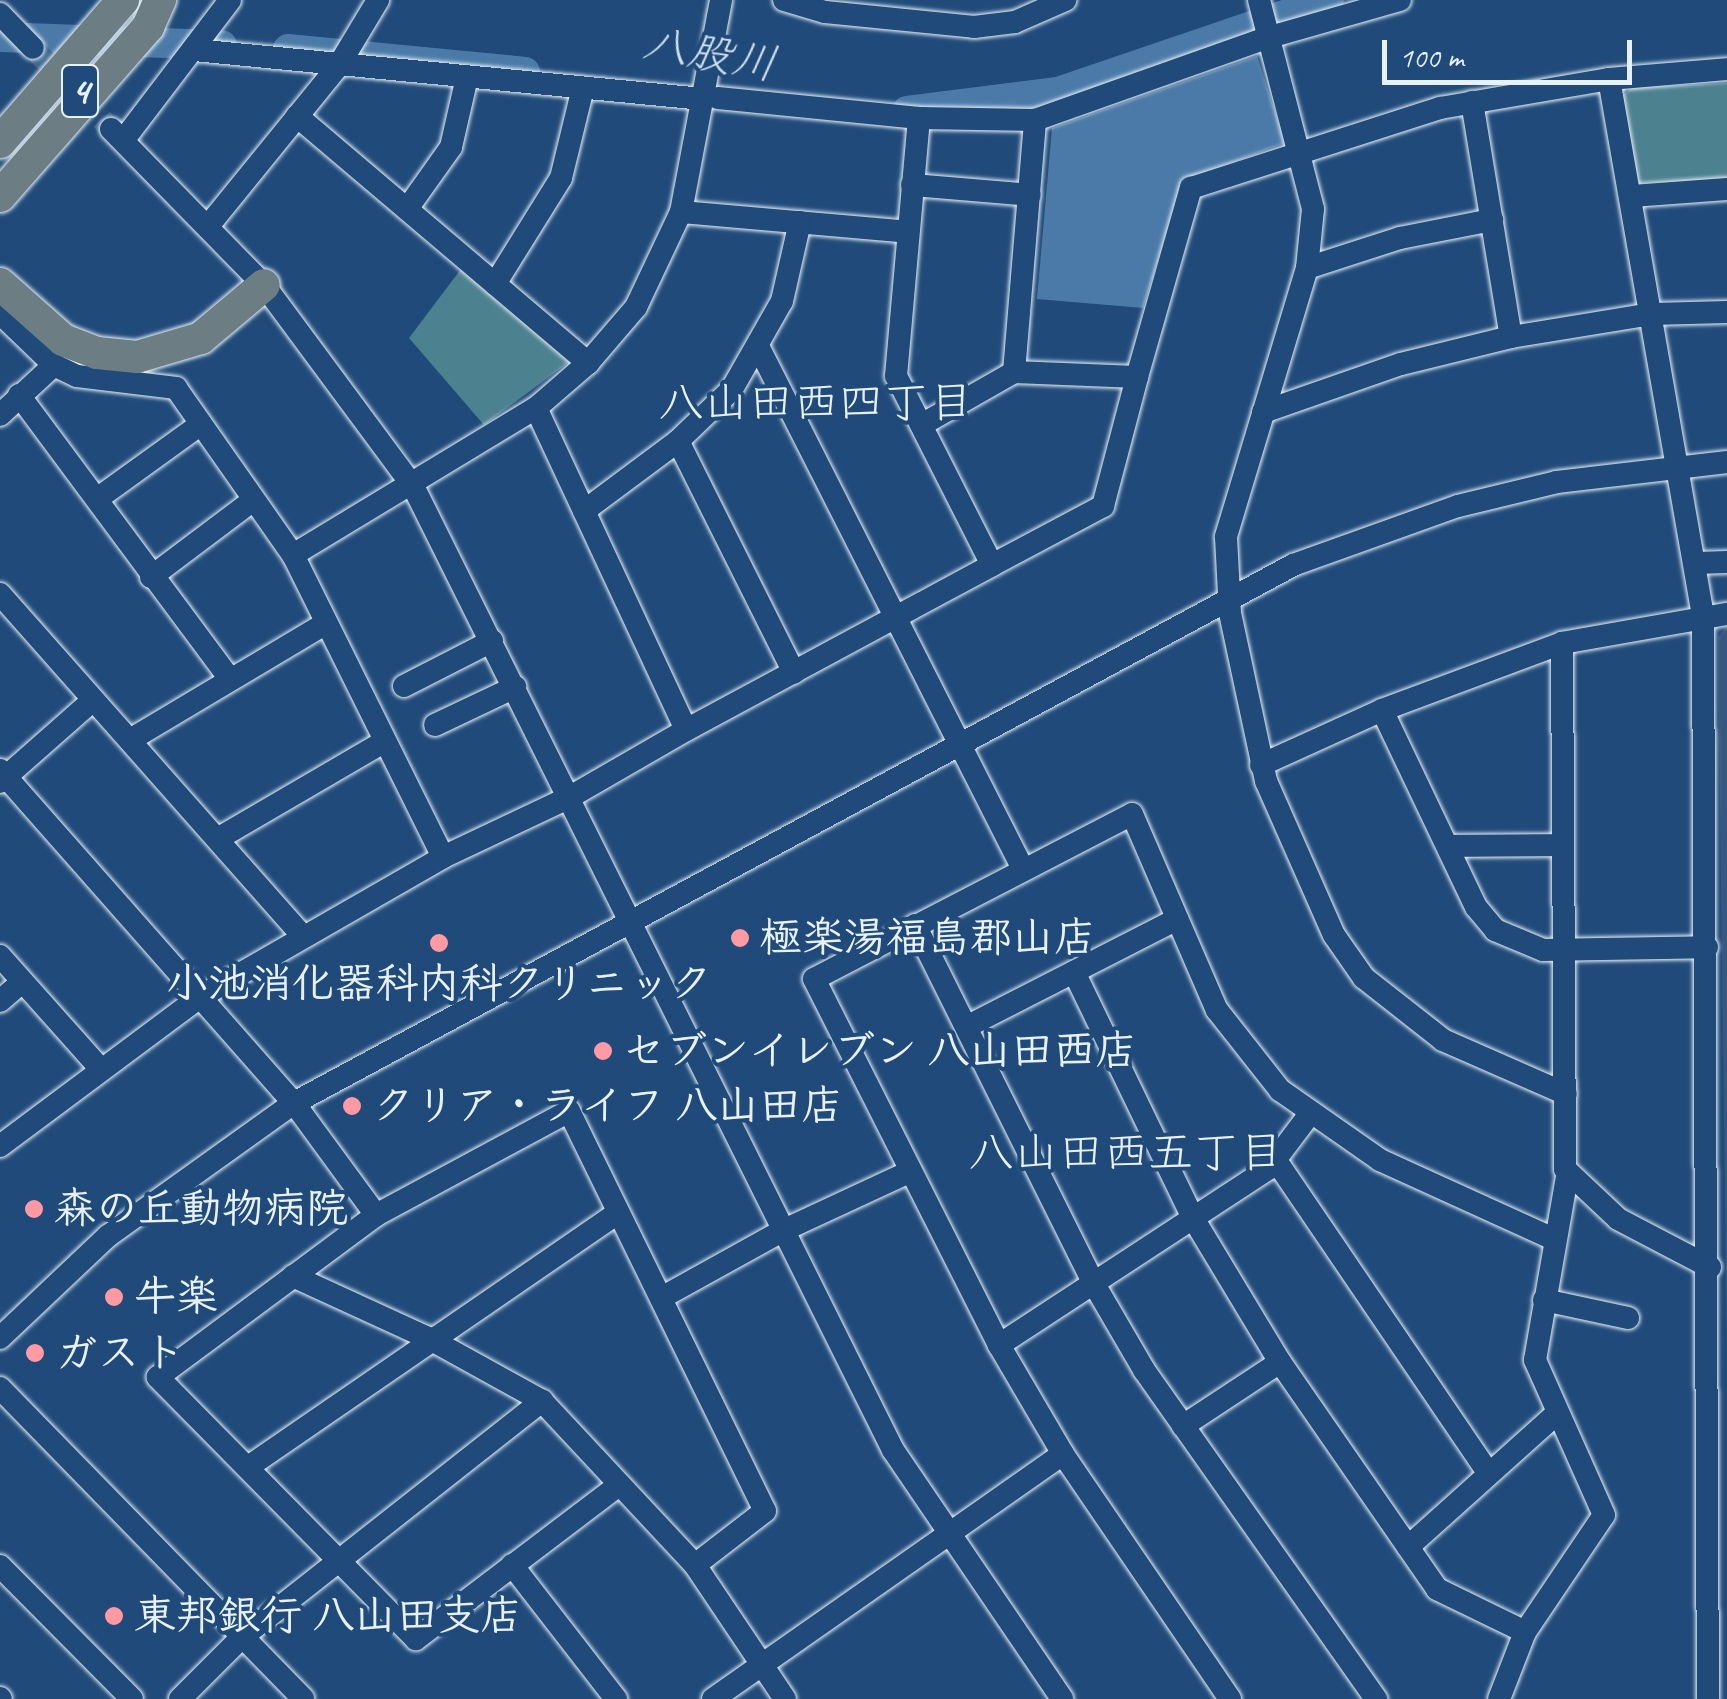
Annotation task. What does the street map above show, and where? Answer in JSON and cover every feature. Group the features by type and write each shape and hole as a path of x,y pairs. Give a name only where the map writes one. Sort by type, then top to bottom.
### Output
{"highway":[{"path":"0,118 109,0"},
{"name":"4","path":"0,142 123,0"},
{"path":"0,196 148,27 157,0"},
{"name":"4","path":"0,178 157,0"},
{"path":"0,284 64,340 137,357 184,348 264,285"}],"street":[{"path":"230,0 194,50 118,134 264,285 414,486 893,1450 945,1534 1062,1699"},
{"path":"208,225 339,66 378,0"},
{"path":"293,555 414,486 536,408 588,363 655,278 681,212 711,99 721,0"},
{"path":"784,0 824,12 974,28 1015,22 1065,0"},
{"path":"1259,0 1313,209 1307,268 1226,537 1228,599 1261,764 1334,934 1364,978 1443,1040 1566,1094"},
{"path":"194,50 920,118 1035,120 1270,37 1400,0"},
{"path":"0,14 33,48"},
{"path":"0,1146 99,1067 200,997 303,936 443,857 570,797 686,730 1103,506 1191,188 1300,148 1472,102 1609,79 1727,69"},
{"path":"407,210 451,147 467,77"},
{"path":"1609,79 1696,564 1715,615 1708,946 1710,1267 1718,1388 1708,1699"},
{"path":"495,284 560,178 583,88"},
{"path":"1472,102 1511,337"},
{"path":"297,116 588,363"},
{"path":"920,118 896,376 992,564"},
{"path":"1014,372 1035,120"},
{"path":"912,185 1030,195"},
{"path":"1632,196 1727,189"},
{"path":"681,212 908,232"},
{"path":"1307,268 1400,238 1492,220"},
{"path":"584,511 678,440 732,389 782,301 800,222"},
{"path":"1263,412 1401,364 1511,337 1652,314 1727,312"},
{"path":"0,313 54,364 104,381 172,385 293,555 443,857"},
{"path":"758,348 1023,868"},
{"path":"0,415 54,364"},
{"path":"923,424 1014,372 1137,377"},
{"path":"19,395 228,676"},
{"path":"536,408 686,730"},
{"path":"97,499 201,424"},
{"path":"678,440 794,673"},
{"path":"0,1338 108,1236 294,1103 1293,565 1458,506 1557,482 1727,462"},
{"path":"151,577 253,500"},
{"path":"1696,564 1727,562"},
{"path":"0,594 303,936"},
{"path":"1261,764 1382,710 1562,643 1715,615"},
{"path":"130,740 228,676 326,622"},
{"path":"404,686 492,641"},
{"path":"1499,1699 1525,1632 1604,1516 1556,1415 1535,1360 1553,1239 1568,1176 1562,643"},
{"path":"435,725 514,686"},
{"path":"93,700 2,776 294,1103 376,1215"},
{"path":"1382,710 1476,908 1495,930 1543,950 1708,946"},
{"path":"218,838 385,741"},
{"path":"1230,1699 1063,1454 999,1344 907,1174 814,979 1132,814 1217,1010 1249,1058 1308,1115 1380,1160 1553,1239"},
{"path":"1448,846 1562,845"},
{"path":"968,1026 1177,919"},
{"path":"916,926 1094,1284 1183,1426 1376,1699"},
{"path":"0,956 99,1067"},
{"path":"1074,972 1193,1218 1280,1362 1437,1589 1525,1632"},
{"path":"0,1001 22,982"},
{"path":"619,1485 416,1639 158,1377 376,1215 570,1111 616,1214 662,1298 765,1511 695,1565"},
{"path":"999,1344 1277,1162 1308,1115"},
{"path":"1277,1162 1488,1473"},
{"path":"662,1298 782,1231 907,1174"},
{"path":"1568,1176 1618,1219 1710,1267"},
{"path":"248,1468 428,1338 616,1214"},
{"path":"293,1276 428,1338 542,1402 695,1565 785,1699"},
{"path":"1544,1300 1628,1318"},
{"path":"1183,1426 1280,1362"},
{"path":"0,1388 302,1699"},
{"path":"180,1699 242,1637 542,1402"},
{"path":"1408,1547 1556,1415"},
{"path":"713,1699 1063,1454"},
{"path":"512,1565 616,1699"},
{"path":"0,1566 132,1699"}],"shaded area":[{"path":"1257,56 1285,143 1183,180 1143,308 1037,299 1052,128"},
{"path":"1727,625 1727,1370 1718,637"}],"green space":[{"path":"1727,83 1727,180 1635,183 1623,95 1632,88"},
{"path":"461,269 569,362 484,425 409,338"}],"waterway":[{"name":"八股川","path":"907,111 1058,92 1329,0"},
{"name":"八股川","path":"0,37 222,45"},
{"name":"八股川","path":"288,49 525,72"}],"tunnel":[{"path":"33,48 111,129"}],"place":[{"name":"極楽湯福島郡山店","path":"740,938"},
{"name":"小池消化器科内科クリニック","path":"439,943"},
{"name":"セブンイレブン 八山田西店","path":"603,1051"},
{"name":"クリア・ライフ 八山田店","path":"352,1106"},
{"name":"森の丘動物病院","path":"34,1209"},
{"name":"牛楽","path":"114,1297"},
{"name":"ガスト","path":"35,1353"},
{"name":"東邦銀行 八山田支店","path":"114,1616"}],"district":[{"name":"八山田西四丁目","path":"816,403"},
{"name":"八山田西五丁目","path":"1126,1153"}]}
